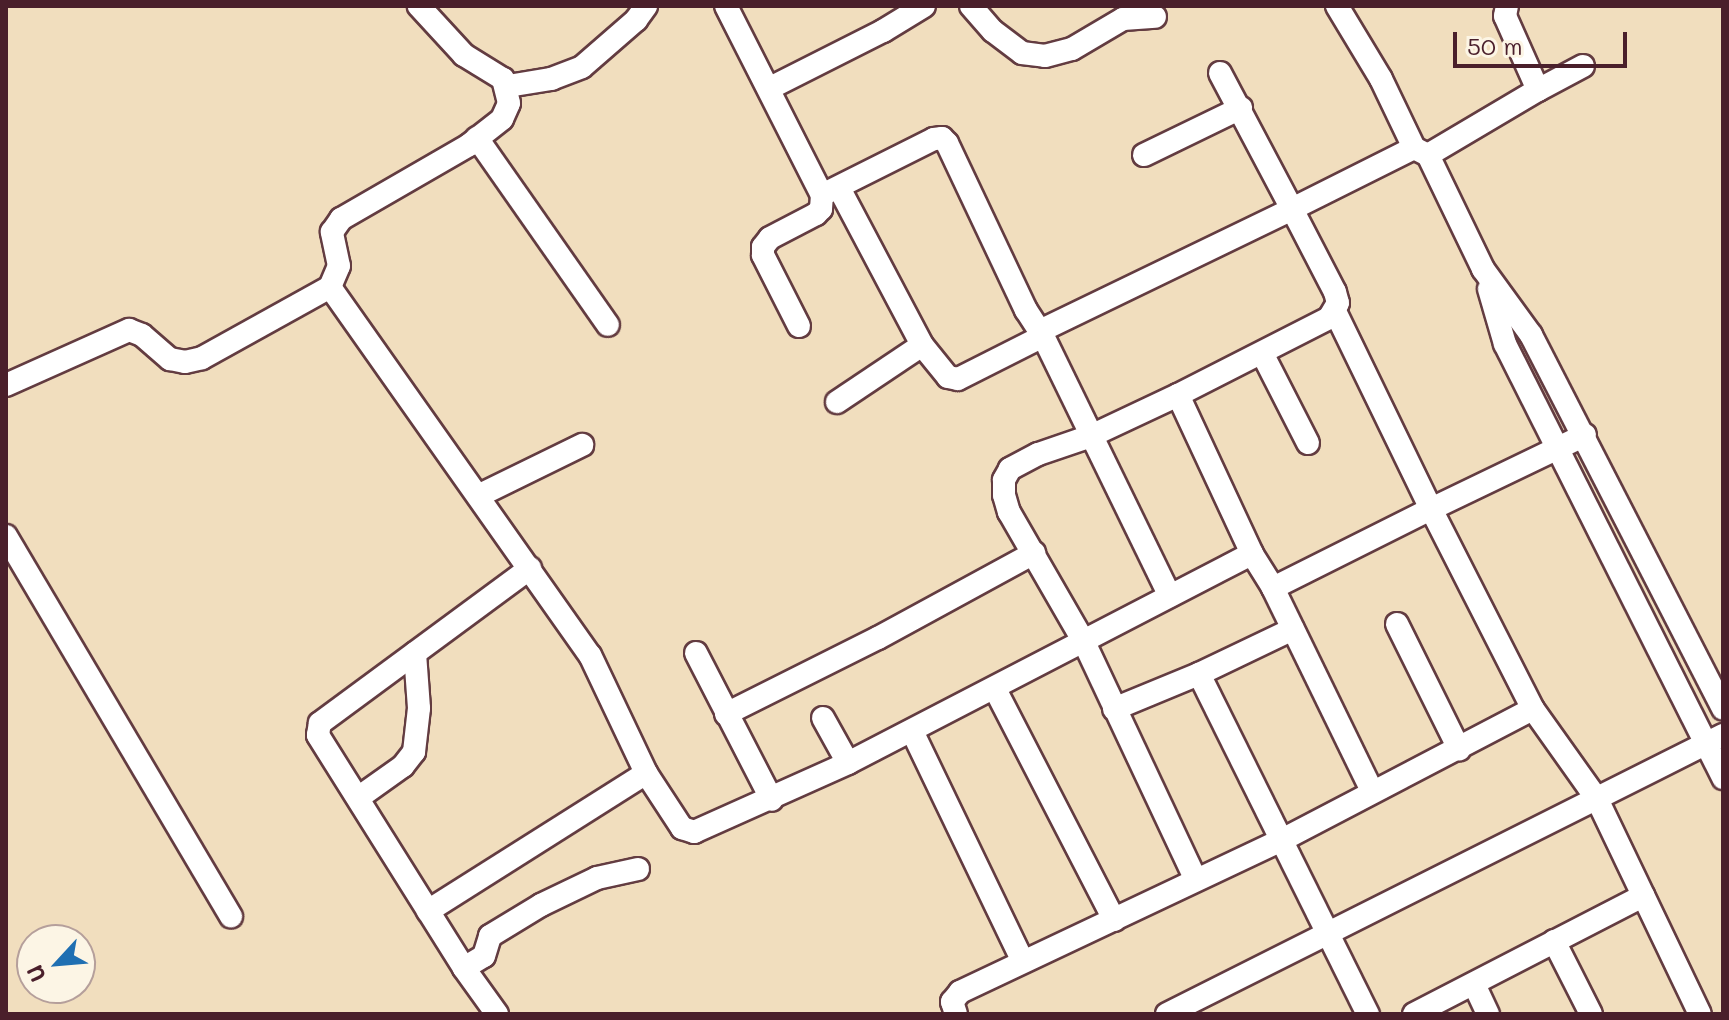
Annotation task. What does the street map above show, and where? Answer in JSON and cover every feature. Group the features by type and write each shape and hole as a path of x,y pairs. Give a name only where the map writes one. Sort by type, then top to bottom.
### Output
{"street":[{"path":"6,385 129,330 142,335 170,359 185,362 202,358 330,287 339,266 332,232 341,219 477,138 502,119 509,103 508,86 498,74 464,55 419,6"},
{"path":"508,86 551,79 582,67 636,20 646,6"},
{"path":"726,6 830,192 922,345 953,380 1292,209 1421,152 1583,66"},
{"path":"770,88 883,31 924,6"},
{"path":"971,6 993,31 1022,53 1045,56 1072,49 1123,19 1155,17"},
{"path":"1337,6 1381,79 1483,269 1531,335 1723,709"},
{"path":"1507,6 1503,12 1538,90"},
{"path":"1220,73 1335,292 1335,311 1533,709 1597,799 1700,1014"},
{"path":"1144,155 1241,108"},
{"path":"477,138 608,325"},
{"path":"799,326 763,255 763,247 770,238 816,214 830,192 934,139 944,139 1170,596"},
{"path":"1483,269 1505,344 1715,739 1723,778"},
{"path":"330,287 480,495 590,655 646,773 682,828 694,832 772,800 848,763 1252,554"},
{"path":"1196,880 1083,640 1009,512 1004,480 1010,469 1024,461 1091,436 1178,395 1329,318 1335,311"},
{"path":"837,402 922,345"},
{"path":"1262,353 1308,443"},
{"path":"1178,395 1252,554 1273,588 1372,791"},
{"path":"1273,588 1585,435"},
{"path":"480,495 582,445"},
{"path":"6,536 231,916"},
{"path":"726,714 878,638 1034,553"},
{"path":"497,1014 464,968 318,735 320,723 530,568"},
{"path":"1397,624 1459,749"},
{"path":"1114,709 1199,674 1293,629"},
{"path":"358,798 403,766 414,752 419,708 415,653"},
{"path":"696,653 772,800"},
{"path":"1199,674 1325,933 1368,1014"},
{"path":"995,689 1114,920"},
{"path":"956,1014 952,1002 960,992 1280,841 1533,709"},
{"path":"823,718 848,763"},
{"path":"912,731 1023,962"},
{"path":"1167,1014 1715,739"},
{"path":"428,911 646,773"},
{"path":"464,968 484,956 490,936 541,905 597,878 638,869"},
{"path":"1414,1014 1643,896"},
{"path":"1554,941 1591,1014"},
{"path":"1474,984 1488,1014"}]}
